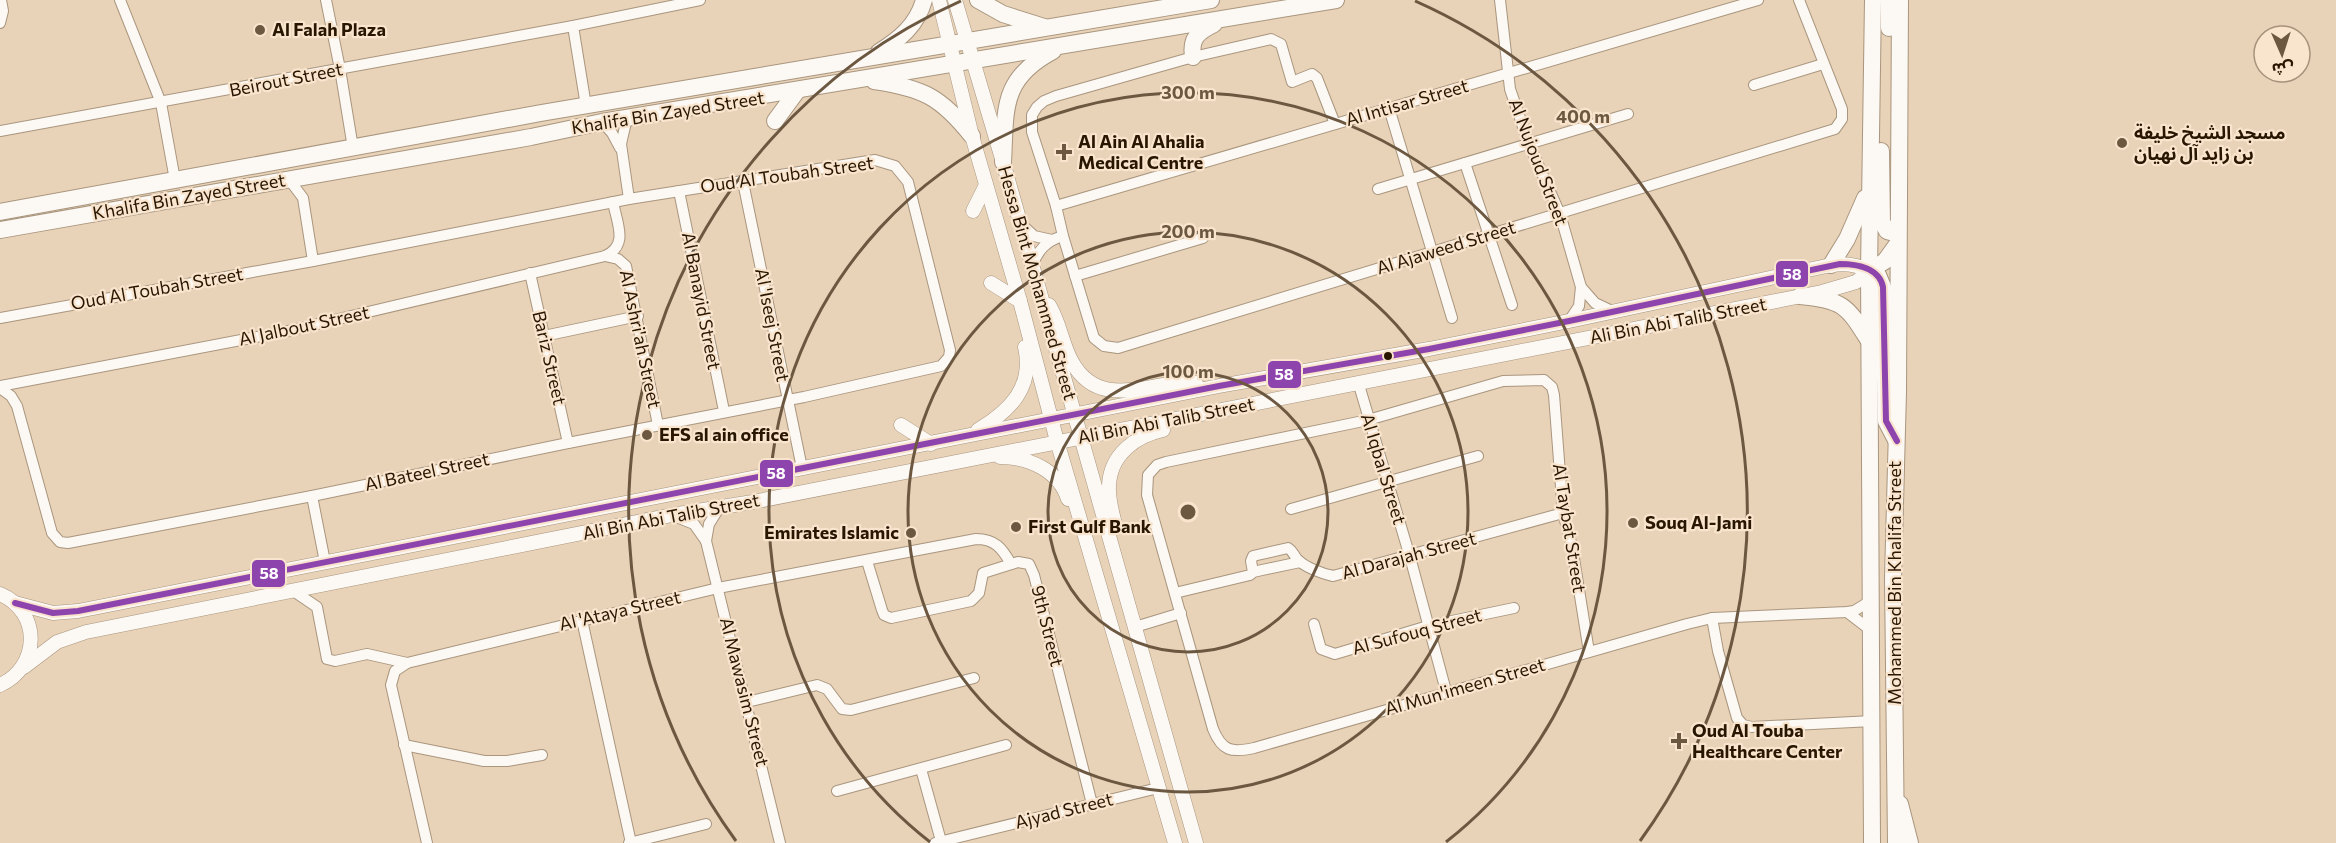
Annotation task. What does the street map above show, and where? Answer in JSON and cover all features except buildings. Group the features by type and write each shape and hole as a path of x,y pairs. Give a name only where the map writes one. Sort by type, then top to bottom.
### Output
{"main road":[{"path":"870,58 895,42 909,29 924,0"},
{"name":"Hessa Bint Mohammed Street","path":"939,0 972,136 1020,301 1057,441 1175,843"},
{"name":"Hessa Bint Mohammed Street","path":"955,0 1004,162 1196,843"},
{"path":"978,0 1003,14 1048,29"},
{"name":"Khalifa Bin Zayed Street","path":"0,212 586,106 1211,0"},
{"name":"Khalifa Bin Zayed Street","path":"0,230 531,137 602,122 1222,21 1336,0"},
{"name":"Mohammed Bin Khalifa Street","path":"1872,843 1873,632 1869,271 1873,0"},
{"path":"1889,0 1892,45 1900,66"},
{"name":"Mohammed Bin Khalifa Street","path":"1896,843 1893,578 1897,441 1900,0"},
{"path":"1190,58 1196,35 1222,21"},
{"path":"1153,31 1179,41 1190,58"},
{"path":"1004,162 1006,110 1011,90 1017,79 1034,63 1062,46"},
{"path":"859,79 902,85 933,97 952,113 972,136"},
{"path":"775,121 797,91"},
{"path":"1869,271 1885,261 1898,238 1887,231 1882,222 1881,138 1878,122 1871,107"},
{"path":"1831,265 1854,226 1870,183"},
{"path":"973,211 986,185"},
{"name":"Ali Bin Abi Talib Street","path":"0,685 16,675 43,651 70,636 672,515 719,508 1057,441 1359,385 1800,296 1856,282 1869,271 1849,264 1831,265 1429,349 1219,386 78,611 53,613 15,603"},
{"path":"1869,271 1878,275 1883,287 1886,421 1897,441"},
{"path":"967,436 998,418 1009,407 1021,387 1028,361 1019,325 1020,301 992,283"},
{"path":"1038,288 1055,314 1071,362 1091,382 1104,388 1125,391 1190,382 1219,386"},
{"path":"1800,296 1824,299 1842,306 1857,319 1870,343"},
{"path":"1118,563 1120,548 1109,486 1117,459 1127,447 1150,432 1198,421 1220,410"},
{"path":"901,425 932,444"},
{"path":"918,469 1002,456 1040,466 1055,477 1065,489 1078,529 1088,545"},
{"path":"0,594 15,603 23,612 31,633 32,645 24,667"},
{"path":"1895,795 1905,818 1911,843"}],"street":[{"path":"0,23 3,11 1,0"},
{"path":"120,0 161,103 175,180"},
{"path":"326,0 353,148"},
{"name":"Beirout Street","path":"0,131 573,26 700,0"},
{"name":"Al Nujoud Street","path":"1500,0 1507,74 1528,144 1560,214 1581,287"},
{"name":"Al Intisar Street","path":"1056,206 1663,26 1758,0"},
{"name":"Al Ajaweed Street","path":"1335,124 1317,78 1312,74 1292,82 1282,47 1279,41 1274,39 1190,58 1044,100 1032,115 1032,132 1056,206 1057,238 1075,276 1094,338 1104,346 1118,348 1835,129 1842,119 1842,109 1799,0"},
{"path":"573,26 586,106"},
{"path":"1754,85 1823,64"},
{"path":"1389,108 1452,318"},
{"path":"1378,189 1628,114"},
{"path":"627,118 621,151 628,199"},
{"path":"602,122 612,133 621,151"},
{"name":"Oud Al Toubah Street","path":"0,318 313,261 628,199 875,160 896,166 908,182 950,350"},
{"path":"1465,163 1512,305"},
{"path":"313,261 303,198 306,187 315,174"},
{"path":"288,178 303,198"},
{"name":"Al 'Iseej Street","path":"743,182 802,468"},
{"name":"Al Banayid Street","path":"679,191 724,411"},
{"name":"Al Ashri'ah Street","path":"605,256 615,251 620,242 613,202"},
{"path":"1020,224 1034,236 1057,238"},
{"path":"1032,266 1039,251 1057,238"},
{"path":"1075,276 1203,238"},
{"name":"Al Ashri'ah Street","path":"605,256 618,259 626,266 638,316 658,425"},
{"name":"Al Jalbout Street","path":"0,387 288,331 605,256"},
{"name":"Bariz Street","path":"530,273 568,443"},
{"path":"1581,287 1595,303 1614,312"},
{"path":"1569,321 1579,306 1581,287"},
{"path":"544,336 638,316"},
{"name":"Al Bateel Street","path":"0,387 11,396 17,406 46,519 51,534 60,542 312,496 787,400 941,366 949,357 950,350"},
{"name":"Al Mun'imeen Street","path":"1536,379 1503,381 1368,420 1166,462 1151,469 1146,481 1147,495 1213,729 1219,742 1231,750 1254,748 1446,691 1712,618 1847,612 1854,611 1872,600"},
{"name":"Al Taybat Street","path":"1536,379 1549,384 1554,395 1563,513 1572,546 1589,651"},
{"name":"Al Iqbal Street","path":"1359,385 1410,557 1446,691"},
{"path":"1291,509 1478,456"},
{"path":"312,496 325,562"},
{"path":"706,541 709,524 719,508"},
{"name":"Al Darajah Street","path":"1253,572 1251,561 1253,556 1288,548 1292,549 1300,562 1334,576 1410,557 1563,513"},
{"path":"672,515 694,524 706,541"},
{"name":"Al 'Ataya Street","path":"407,663 718,588 984,538 1000,546 1011,564"},
{"name":"Al Mawasim Street","path":"706,541 780,843"},
{"path":"867,561 884,615 891,618 971,601 979,593 983,573 1011,564"},
{"name":"9th Street","path":"1011,564 1026,562 1035,575 1092,804"},
{"path":"1175,593 1300,562"},
{"path":"292,590 317,607 327,659 335,661 367,654 407,663"},
{"name":"Al Sufouq Street","path":"1314,624 1321,649 1335,654 1428,626 1514,608"},
{"path":"1847,612 1873,632"},
{"path":"1135,627 1182,613"},
{"path":"1712,618 1722,669 1737,718 1743,725 1752,727 1873,721"},
{"path":"582,620 630,843 706,824"},
{"path":"407,663 395,671 391,685 427,843"},
{"path":"747,702 817,685 827,689 842,709 851,710 974,678"},
{"path":"404,745 484,761 507,761 542,755"},
{"path":"837,791 1006,746"},
{"path":"921,768 938,842"},
{"name":"Ajyad Street","path":"938,842 1158,788"}],"transit line":[{"name":"58","path":"15,603 53,613 78,611 1219,386 1429,349 1840,264 1860,266 1872,271 1877,275 1883,287 1886,421 1897,441"}],"place":[{"name":"Al Falah Plaza","path":"260,30"},
{"name":"مسجد الشيخ خليفة بن زايد آل نهيان","path":"2122,143"},
{"name":"Al Ain Al Ahalia Medical Centre","path":"1064,152"},
{"name":"EFS al ain office","path":"647,435"},
{"name":"Souq Al-Jami","path":"1633,523"},
{"name":"First Gulf Bank","path":"1016,527"},
{"name":"Emirates Islamic","path":"911,533"},
{"name":"Oud Al Touba Healthcare Center","path":"1679,741"}]}
